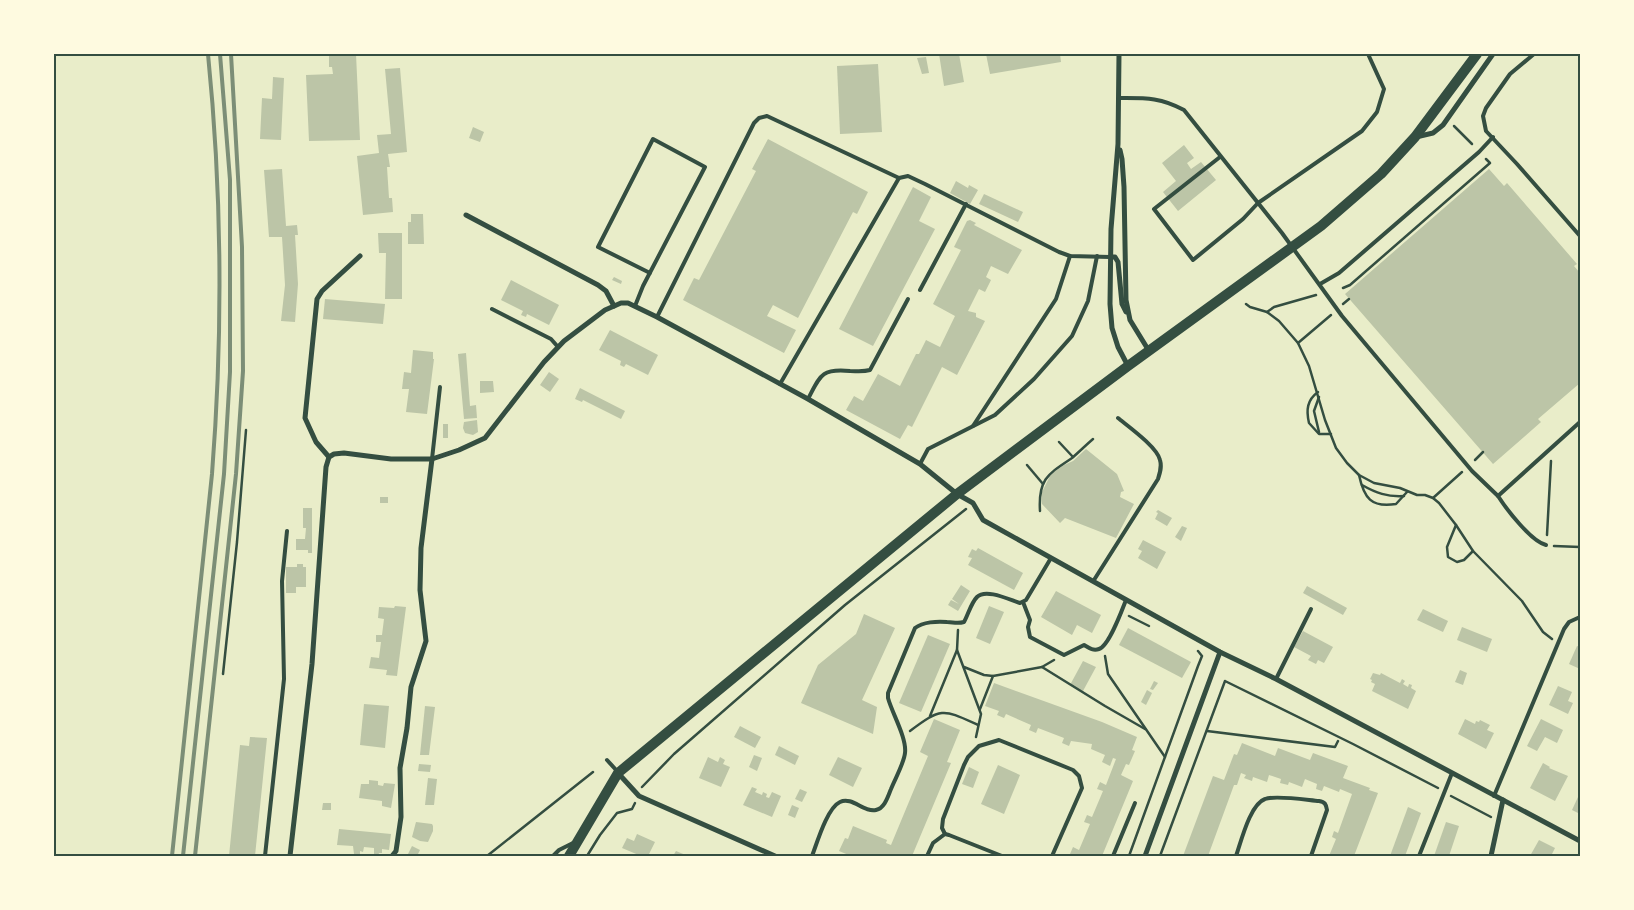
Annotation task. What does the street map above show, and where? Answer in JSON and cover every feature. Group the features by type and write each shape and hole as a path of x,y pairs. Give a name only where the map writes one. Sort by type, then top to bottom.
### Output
{"main road":[{"path":"569,856 618,773 957,494 1128,366 1321,226 1381,174 1416,137 1477,54"}],"street":[{"path":"1118,54 1118,144 1111,229 1110,304 1112,328 1118,350 1128,366"},
{"path":"1416,137 1433,133 1442,125 1493,54"},
{"path":"1118,144 1122,159 1126,300 1129,317"},
{"path":"466,215 598,285 606,291 614,306"},
{"path":"329,457 316,442 305,418 317,299 322,291 360,256"},
{"path":"1110,257 1115,257 1118,262 1122,304 1150,351"},
{"path":"290,856 312,664 326,467 329,457 334,454 344,453 391,459 432,459 459,450 485,438 544,362 558,347 585,324 614,306 628,303 808,399 920,464 957,494 973,503 983,520 1094,580 1220,652 1580,841"},
{"path":"392,856 396,851 401,817 400,768 407,728 411,687 426,641 420,590 421,548 432,459"},
{"path":"1145,856 1220,652"},
{"path":"618,773 639,796 775,856"},
{"path":"1491,856 1503,800"}],"lane":[{"path":"1220,157 1154,208 1193,260 1244,219 1258,204 1362,131 1377,112 1384,89 1368,54"},
{"path":"1534,54 1510,74 1486,108 1483,116 1486,131 1580,236"},
{"path":"1119,98 1155,98 1170,102 1184,110 1292,247 1342,316 1410,398 1472,471 1498,496 1538,542 1546,546"},
{"path":"657,317 754,123 759,118 767,116 899,178 908,176 1059,252 1070,256 1110,257"},
{"path":"1320,284 1339,273 1479,152 1493,137"},
{"path":"635,306 650,272 705,167 653,139 598,247 650,272"},
{"path":"780,384 899,178"},
{"path":"920,290 966,204"},
{"path":"972,427 1056,299 1070,256"},
{"path":"920,464 928,450 996,415 1034,379 1072,336 1088,301 1097,256"},
{"path":"808,399 821,376 826,372 834,370 859,372 870,370 908,299"},
{"path":"492,310 551,339 558,347"},
{"path":"432,459 440,387"},
{"path":"1094,580 1158,479 1161,469 1160,459 1156,451 1118,418"},
{"path":"1498,496 1580,422"},
{"path":"266,856 284,679 282,581 287,531"},
{"path":"1023,602 1051,558"},
{"path":"812,856 830,812 838,803 848,801 873,810 877,810 885,804 905,753 902,737 889,704 888,693 915,628 920,624 942,621 958,624 964,622 977,597 982,595 1002,595 1023,602"},
{"path":"1023,602 1030,620 1028,627 1030,637 1064,655 1084,645 1093,650 1103,647 1126,600"},
{"path":"1276,680 1312,608"},
{"path":"1494,796 1564,629 1569,622 1580,617"},
{"path":"1002,856 945,834 942,828 943,819 964,765 979,746 999,740 1073,770 1079,776 1082,788 1052,856"},
{"path":"607,760 618,773"},
{"path":"1418,856 1452,773"},
{"path":"1236,856 1253,810 1264,799 1272,797 1319,801 1326,804 1328,810 1312,856"},
{"path":"1113,856 1135,803"},
{"path":"927,856 933,843 945,834"},
{"path":"553,856 559,850 577,841"}],"path":[{"path":"1454,126 1472,144"},
{"path":"1343,288 1350,285 1490,163 1486,159"},
{"path":"1267,312 1274,307 1316,295"},
{"path":"1246,304 1267,312 1279,321 1298,343 1309,366 1336,448 1347,463 1359,475 1374,483 1400,488 1407,492 1433,498 1456,525 1473,551 1522,601 1543,632 1558,643"},
{"path":"1298,343 1329,317"},
{"path":"1318,392 1312,397 1308,406 1307,415 1309,423 1319,434 1331,434"},
{"path":"1319,398 1314,411 1319,434"},
{"path":"223,674 246,430"},
{"path":"1040,511 1040,493 1043,484 1052,471 1073,457 1093,439"},
{"path":"1059,442 1073,457"},
{"path":"1551,460 1546,546 1580,547"},
{"path":"1027,465 1043,484"},
{"path":"1433,498 1461,472"},
{"path":"1359,475 1366,496 1376,504 1396,504 1407,492"},
{"path":"1361,484 1386,496 1404,496"},
{"path":"646,782 699,732 845,605 973,503"},
{"path":"1456,525 1447,547 1448,557 1452,561 1457,562 1464,560 1473,551"},
{"path":"1121,612 1154,628"},
{"path":"930,716 957,650 958,624"},
{"path":"1103,647 1108,674 1165,757"},
{"path":"957,650 981,714 972,754"},
{"path":"1129,856 1202,656 1198,651"},
{"path":"963,667 984,675 993,676 1042,667 1064,655"},
{"path":"1042,667 1148,730"},
{"path":"979,711 993,676"},
{"path":"1160,856 1225,681 1353,744 1499,821"},
{"path":"902,737 930,716 944,712 978,726"},
{"path":"1207,731 1335,747 1338,741"},
{"path":"487,856 593,772"},
{"path":"587,856 617,813 632,809"}],"building":[{"path":"329,54 356,54 360,140 309,141 306,75 333,74 332,67 329,67"},
{"path":"939,54 959,54 964,82 944,86"},
{"path":"986,54 1060,54 1061,62 990,74"},
{"path":"926,57 929,73 922,74 917,58"},
{"path":"878,64 882,132 840,134 837,66"},
{"path":"400,68 407,152 388,154 390,167 387,167 389,198 392,198 393,212 363,215 357,156 379,153 377,135 391,134 385,69"},
{"path":"273,77 284,78 281,140 260,139 262,98 272,99"},
{"path":"473,127 484,132 480,142 469,138"},
{"path":"768,139 868,192 857,214 853,212 798,318 773,305 767,316 796,330 784,353 683,300 694,278 699,280 756,171 752,169"},
{"path":"1184,145 1194,158 1187,163 1191,169 1201,162 1216,180 1178,211 1163,192 1176,181 1162,163"},
{"path":"282,169 286,226 297,225 298,235 295,235 298,284 295,322 281,321 285,285 282,237 269,237 264,170"},
{"path":"1489,169 1504,186 1507,183 1577,264 1574,266 1580,273 1580,383 1538,419 1541,422 1493,464 1345,294"},
{"path":"956,181 968,188 969,185 978,190 970,204 950,193"},
{"path":"913,187 931,197 919,221 935,229 873,346 839,329"},
{"path":"984,194 1023,212 1018,222 979,204"},
{"path":"411,214 423,214 424,244 408,244 408,222 411,222"},
{"path":"970,220 976,223 974,225 1022,250 1008,274 991,266 986,277 991,280 985,292 979,289 968,311 976,313 976,317 985,321 957,375 942,367 912,427 908,425 900,439 846,410 854,396 863,401 878,374 900,386 916,354 919,354 926,340 940,347 955,316 933,304 961,250 954,247 967,221"},
{"path":"378,233 402,233 402,299 385,299 386,253 379,253"},
{"path":"614,277 622,281 621,284 612,280"},
{"path":"511,280 559,305 549,325 527,314 526,317 521,315 523,311 501,300"},
{"path":"325,299 385,304 383,324 323,319"},
{"path":"610,330 658,355 648,375 626,364 624,367 620,365 621,361 599,350"},
{"path":"413,350 433,352 434,359 427,414 406,412 409,389 402,389 404,372 411,373"},
{"path":"466,353 470,406 476,405 477,418 464,419 458,354"},
{"path":"549,372 559,379 550,392 540,385"},
{"path":"480,381 493,381 494,392 480,393"},
{"path":"580,388 625,411 621,419 583,400 582,402 575,399"},
{"path":"477,420 478,432 473,435 465,433 463,428 464,422"},
{"path":"443,424 448,424 448,438 443,438"},
{"path":"1086,449 1117,474 1124,491 1121,492 1120,497 1134,504 1116,538 1065,518 1060,523 1042,504 1042,492 1051,474 1073,461"},
{"path":"380,497 388,497 388,503 380,503"},
{"path":"303,508 312,508 312,553 308,553 308,550 296,550 296,539 305,539 306,528 303,528"},
{"path":"1158,510 1172,518 1167,526 1155,519"},
{"path":"1182,526 1187,528 1181,541 1175,537"},
{"path":"1143,540 1166,552 1157,569 1138,558 1142,551 1138,549"},
{"path":"978,548 1023,573 1014,590 968,565 972,558 968,557 972,549 976,551"},
{"path":"297,564 303,564 303,567 306,567 306,587 296,587 296,593 286,593 286,567 297,567"},
{"path":"961,585 970,591 958,611 948,605 951,600 959,604 952,599"},
{"path":"1307,586 1347,608 1343,615 1303,593"},
{"path":"1056,591 1101,615 1092,633 1077,625 1072,635 1041,617"},
{"path":"395,606 406,607 397,676 386,675 387,670 369,668 371,657 379,658 381,642 376,642 376,635 382,635 384,619 378,618 379,607 394,608"},
{"path":"989,606 1004,612 990,644 976,638"},
{"path":"1423,609 1448,621 1443,632 1417,620"},
{"path":"864,614 895,628 862,700 877,707 873,734 801,703 818,665 856,634"},
{"path":"1462,627 1492,639 1487,652 1457,640"},
{"path":"1128,628 1191,662 1182,678 1119,645"},
{"path":"1303,631 1333,647 1324,663 1318,660 1316,664 1308,660 1311,656 1294,647"},
{"path":"928,635 950,644 921,712 899,703"},
{"path":"1577,646 1580,647 1580,669 1569,664"},
{"path":"1083,661 1096,667 1083,691 1070,685"},
{"path":"1460,670 1467,673 1463,685 1455,682"},
{"path":"1373,673 1380,675 1381,673 1400,683 1402,679 1405,681 1403,684 1408,687 1409,684 1412,685 1411,688 1416,691 1408,709 1372,691 1375,684 1370,679"},
{"path":"1154,681 1158,683 1153,690 1150,689"},
{"path":"994,683 1102,722 1137,737 1132,750 1135,751 1129,765 1126,764 1121,775 1133,781 1102,856 1075,856 1070,854 1073,847 1079,850 1090,824 1084,822 1087,815 1092,817 1103,791 1097,789 1100,782 1106,785 1116,759 1113,758 1110,766 1102,762 1105,755 1091,749 1092,744 1071,741 1069,746 1062,743 1064,738 1038,728 1036,733 1029,730 1031,725 1006,714 1004,718 997,715 999,711 985,706"},
{"path":"1558,686 1572,692 1568,701 1573,703 1568,714 1549,705"},
{"path":"1147,690 1152,693 1146,705 1141,702"},
{"path":"364,704 389,706 385,748 360,745"},
{"path":"425,706 435,707 429,755 420,755"},
{"path":"934,719 960,730 947,762 951,763 912,856 885,856 881,854 880,856 851,856 839,851 845,838 848,839 853,826 887,840 886,843 891,845 928,756 920,752"},
{"path":"1465,719 1475,724 1476,721 1479,722 1480,720 1490,725 1487,730 1494,733 1486,749 1458,734"},
{"path":"1541,719 1563,730 1557,743 1545,737 1537,751 1527,746"},
{"path":"740,726 761,737 755,748 734,737"},
{"path":"250,737 267,738 255,856 229,856 240,745 249,746"},
{"path":"1242,743 1275,756 1278,748 1310,760 1313,753 1348,766 1343,778 1378,793 1354,856 1329,856 1336,839 1332,837 1334,831 1338,833 1352,794 1340,789 1339,792 1324,786 1322,791 1316,789 1317,784 1305,779 1302,787 1289,782 1288,785 1280,783 1281,779 1269,775 1267,782 1253,777 1252,781 1244,778 1246,775 1241,773 1237,785 1234,785 1208,856 1183,856 1213,776 1224,780 1234,754 1237,755"},
{"path":"779,746 799,756 795,765 775,755"},
{"path":"754,755 762,758 757,771 749,767"},
{"path":"708,757 718,762 720,757 725,760 723,764 730,767 721,787 699,778"},
{"path":"838,757 862,768 853,787 829,775"},
{"path":"1543,763 1549,768 1568,776 1555,801 1530,788"},
{"path":"419,764 431,765 430,772 418,771"},
{"path":"998,765 1020,775 1004,814 981,804"},
{"path":"969,767 979,772 973,788 962,784"},
{"path":"428,778 437,779 434,805 425,805"},
{"path":"369,780 378,781 378,785 383,786 384,783 395,784 391,808 382,806 382,801 359,798 361,784 369,784"},
{"path":"752,787 757,789 755,792 762,795 763,792 769,798 772,792 781,796 772,817 743,805"},
{"path":"800,789 807,792 802,802 795,799"},
{"path":"1578,797 1580,798 1580,814 1572,810"},
{"path":"323,803 331,803 331,810 322,810"},
{"path":"792,805 799,808 795,818 788,815"},
{"path":"1408,807 1421,813 1405,856 1390,856"},
{"path":"416,822 432,824 433,831 428,842 412,837"},
{"path":"1446,822 1459,826 1449,856 1434,856"},
{"path":"339,829 391,834 389,850 382,849 382,853 374,856 374,848 364,847 363,852 360,851 360,855 354,854 353,846 337,845"},
{"path":"637,834 655,842 648,856 641,856 622,848 627,838 634,841"},
{"path":"1539,840 1555,848 1551,856 1530,856"},
{"path":"412,846 420,850 417,856 407,856"},
{"path":"676,851 688,856 673,856"}],"railway":[{"path":"172,856 216,421 219,316 218,211 213,106 208,54"},
{"path":"183,856 224,474 230,372 230,180 220,54"},
{"path":"195,856 236,474 243,371 242,247 231,54"}]}
